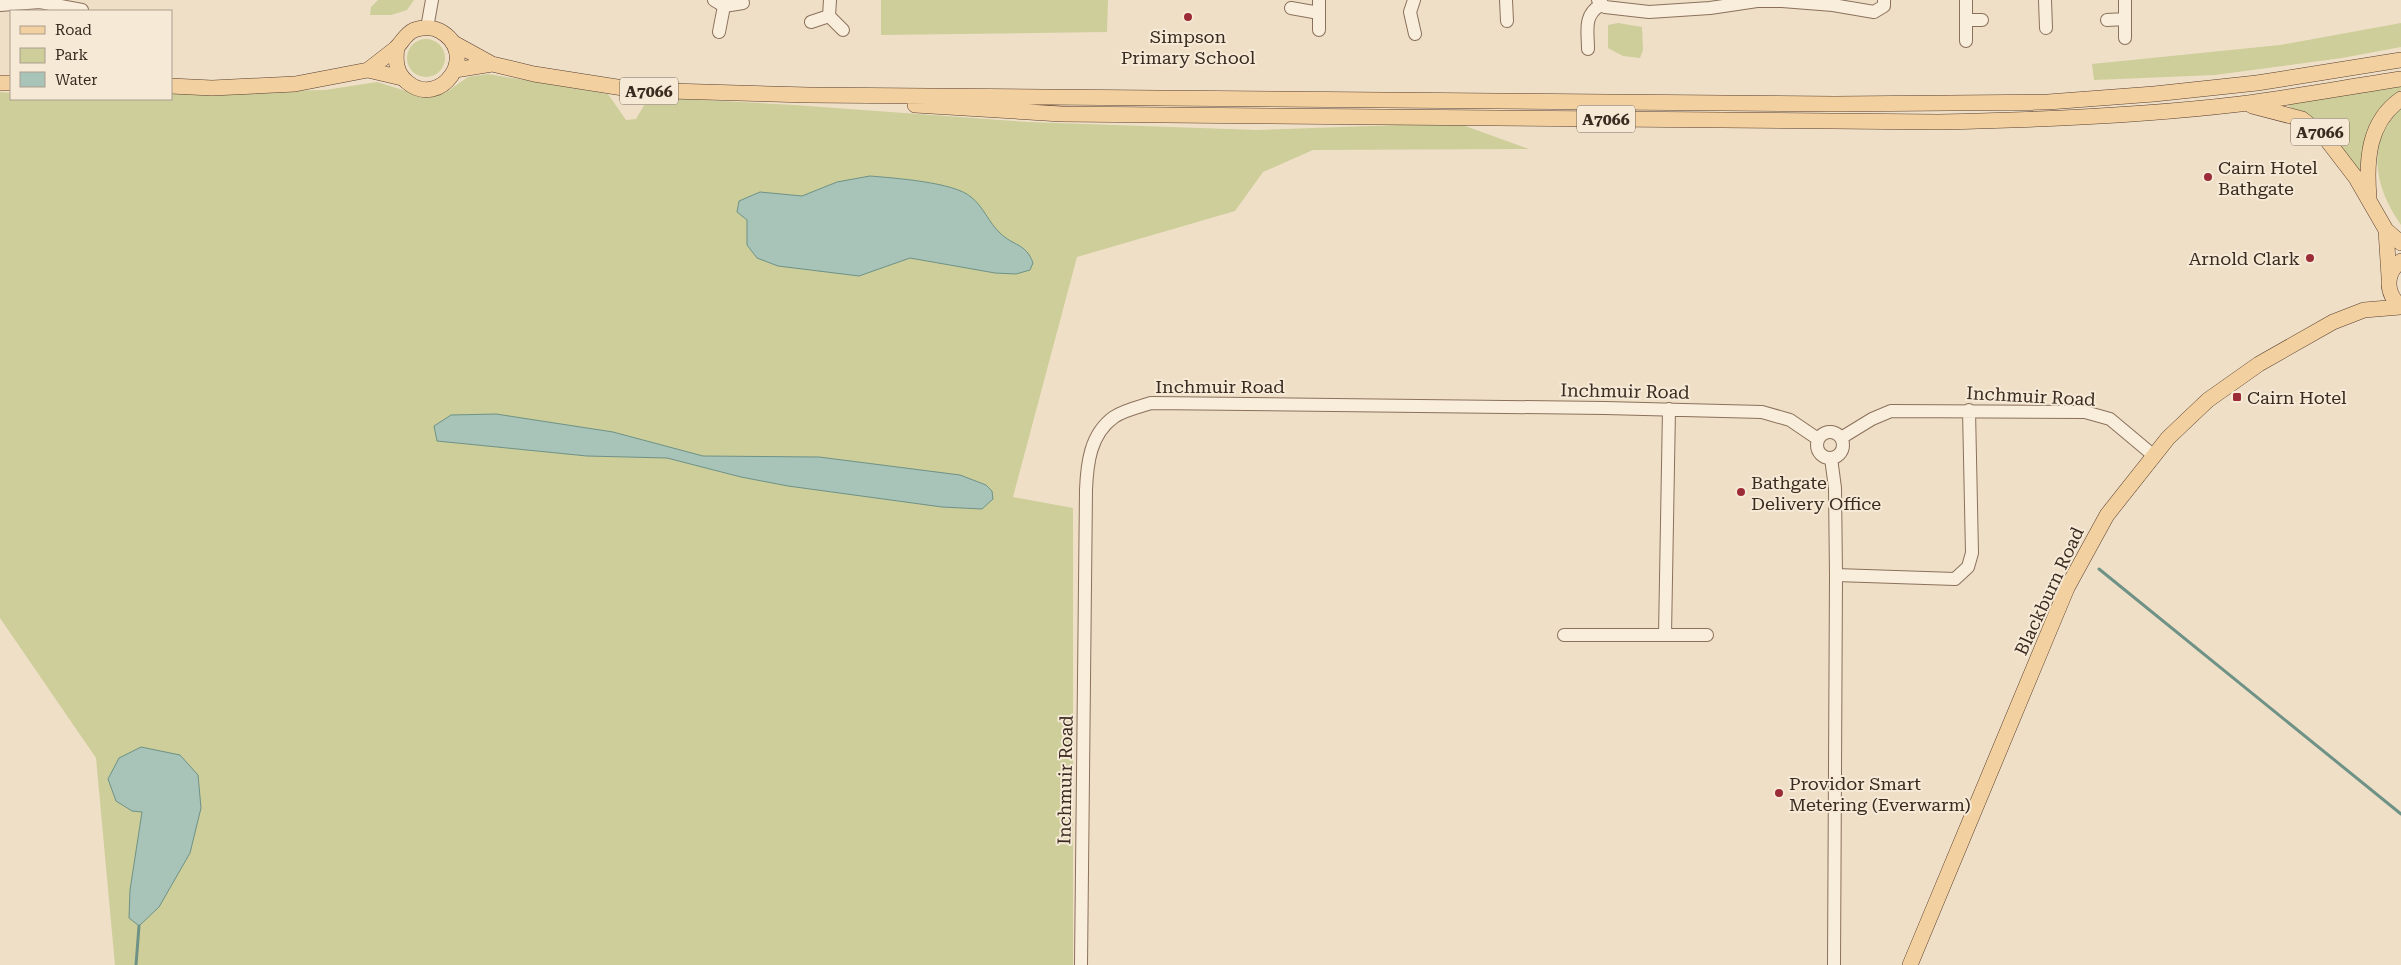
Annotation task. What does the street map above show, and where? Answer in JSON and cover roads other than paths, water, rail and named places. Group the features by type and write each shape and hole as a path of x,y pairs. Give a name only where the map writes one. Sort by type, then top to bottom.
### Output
{"main road":[{"name":"A7066","path":"427,28 437,30 452,42 492,64 534,74 636,90 809,95 1937,105 2048,102 2154,94 2256,82 2401,60"},
{"path":"368,70 397,47 404,37 414,30 427,28"},
{"path":"397,47 395,58 397,69 402,78 410,85 420,89 431,89 441,86 450,79 455,70 456,51 452,42"},
{"name":"A7066","path":"455,70 492,64"},
{"path":"172,86 212,88 295,84 368,70 402,78"},
{"name":"A7066","path":"809,95 966,109 1061,114 1938,122 2042,120 2156,112 2241,104 2401,79"},
{"name":"A7066","path":"2370,201 2367,168 2375,129 2383,117 2401,99"},
{"name":"A7066","path":"2241,104 2278,111 2302,119 2324,135 2338,152 2370,201 2386,230 2401,243"},
{"name":"A7066","path":"2386,230 2389,254 2389,281"},
{"name":"Blackburn Road","path":"2364,310 2389,281 2392,270 2401,261"},
{"path":"2389,281 2393,300 2400,307"},
{"name":"Blackburn Road","path":"1910,965 2067,588 2107,515 2153,455 2208,400 2259,364 2333,322 2364,310 2400,307"}],"street":[{"path":"427,28 432,0"},
{"path":"828,16 830,0"},
{"path":"1414,0 1405,15 1415,34"},
{"path":"1506,0 1507,20"},
{"path":"1588,49 1589,16 1592,10 1600,3 1649,12 1710,8 1758,1 1782,1 1833,5 1874,12 1884,6 1884,0"},
{"path":"1966,0 1966,41"},
{"path":"2045,0 2046,28"},
{"path":"2125,0 2125,38"},
{"path":"0,5 58,2 82,10"},
{"path":"719,32 719,3 742,3"},
{"path":"1291,8 1319,6 1319,30"},
{"path":"811,22 828,16"},
{"path":"828,16 843,30"},
{"path":"2108,20 2125,19"},
{"path":"1966,20 1982,20"},
{"name":"Inchmuir Road","path":"1081,965 1086,490 1088,457 1100,432 1114,417 1151,403 1669,409 1762,412 1790,420 1818,439 1817,446 1820,454 1831,458"},
{"path":"1666,635 1669,409"},
{"path":"1836,575 1955,579 1968,567 1972,553 1970,410"},
{"name":"Inchmuir Road","path":"1841,438 1872,419 1891,411 2085,412 2110,419 2128,432 2153,455"},
{"path":"1818,439 1824,433 1832,431 1841,438 1842,450 1831,458 1835,488 1836,575 1834,965"},
{"path":"1564,635 1707,635"}],"water":[{"path":"870,176 938,184 963,192 975,201 1000,233 1027,252 1033,263 1030,270 1016,274 995,273 910,258 859,276 778,266 757,258 747,245 747,220 737,212 739,201 760,192 802,196 837,182"},
{"path":"496,414 613,432 703,456 819,457 960,475 986,485 992,491 993,499 982,509 942,507 788,486 741,477 667,458 587,456 437,441 434,426 451,415"},
{"path":"141,747 180,755 198,775 201,808 190,853 159,907 139,926 129,918 130,890 142,812 132,811 116,801 108,779 119,758"}],"waterway":[{"path":"2099,569 2401,814"},
{"path":"136,965 139,926"}],"place":[{"name":"Simpson Primary School","path":"1188,17"},
{"name":"Cairn Hotel Bathgate","path":"2208,177"},
{"name":"Arnold Clark","path":"2310,258"},
{"name":"Cairn Hotel","path":"2237,397"},
{"name":"Bathgate Delivery Office","path":"1741,492"},
{"name":"Providor Smart Metering (Everwarm)","path":"1779,793"}]}
